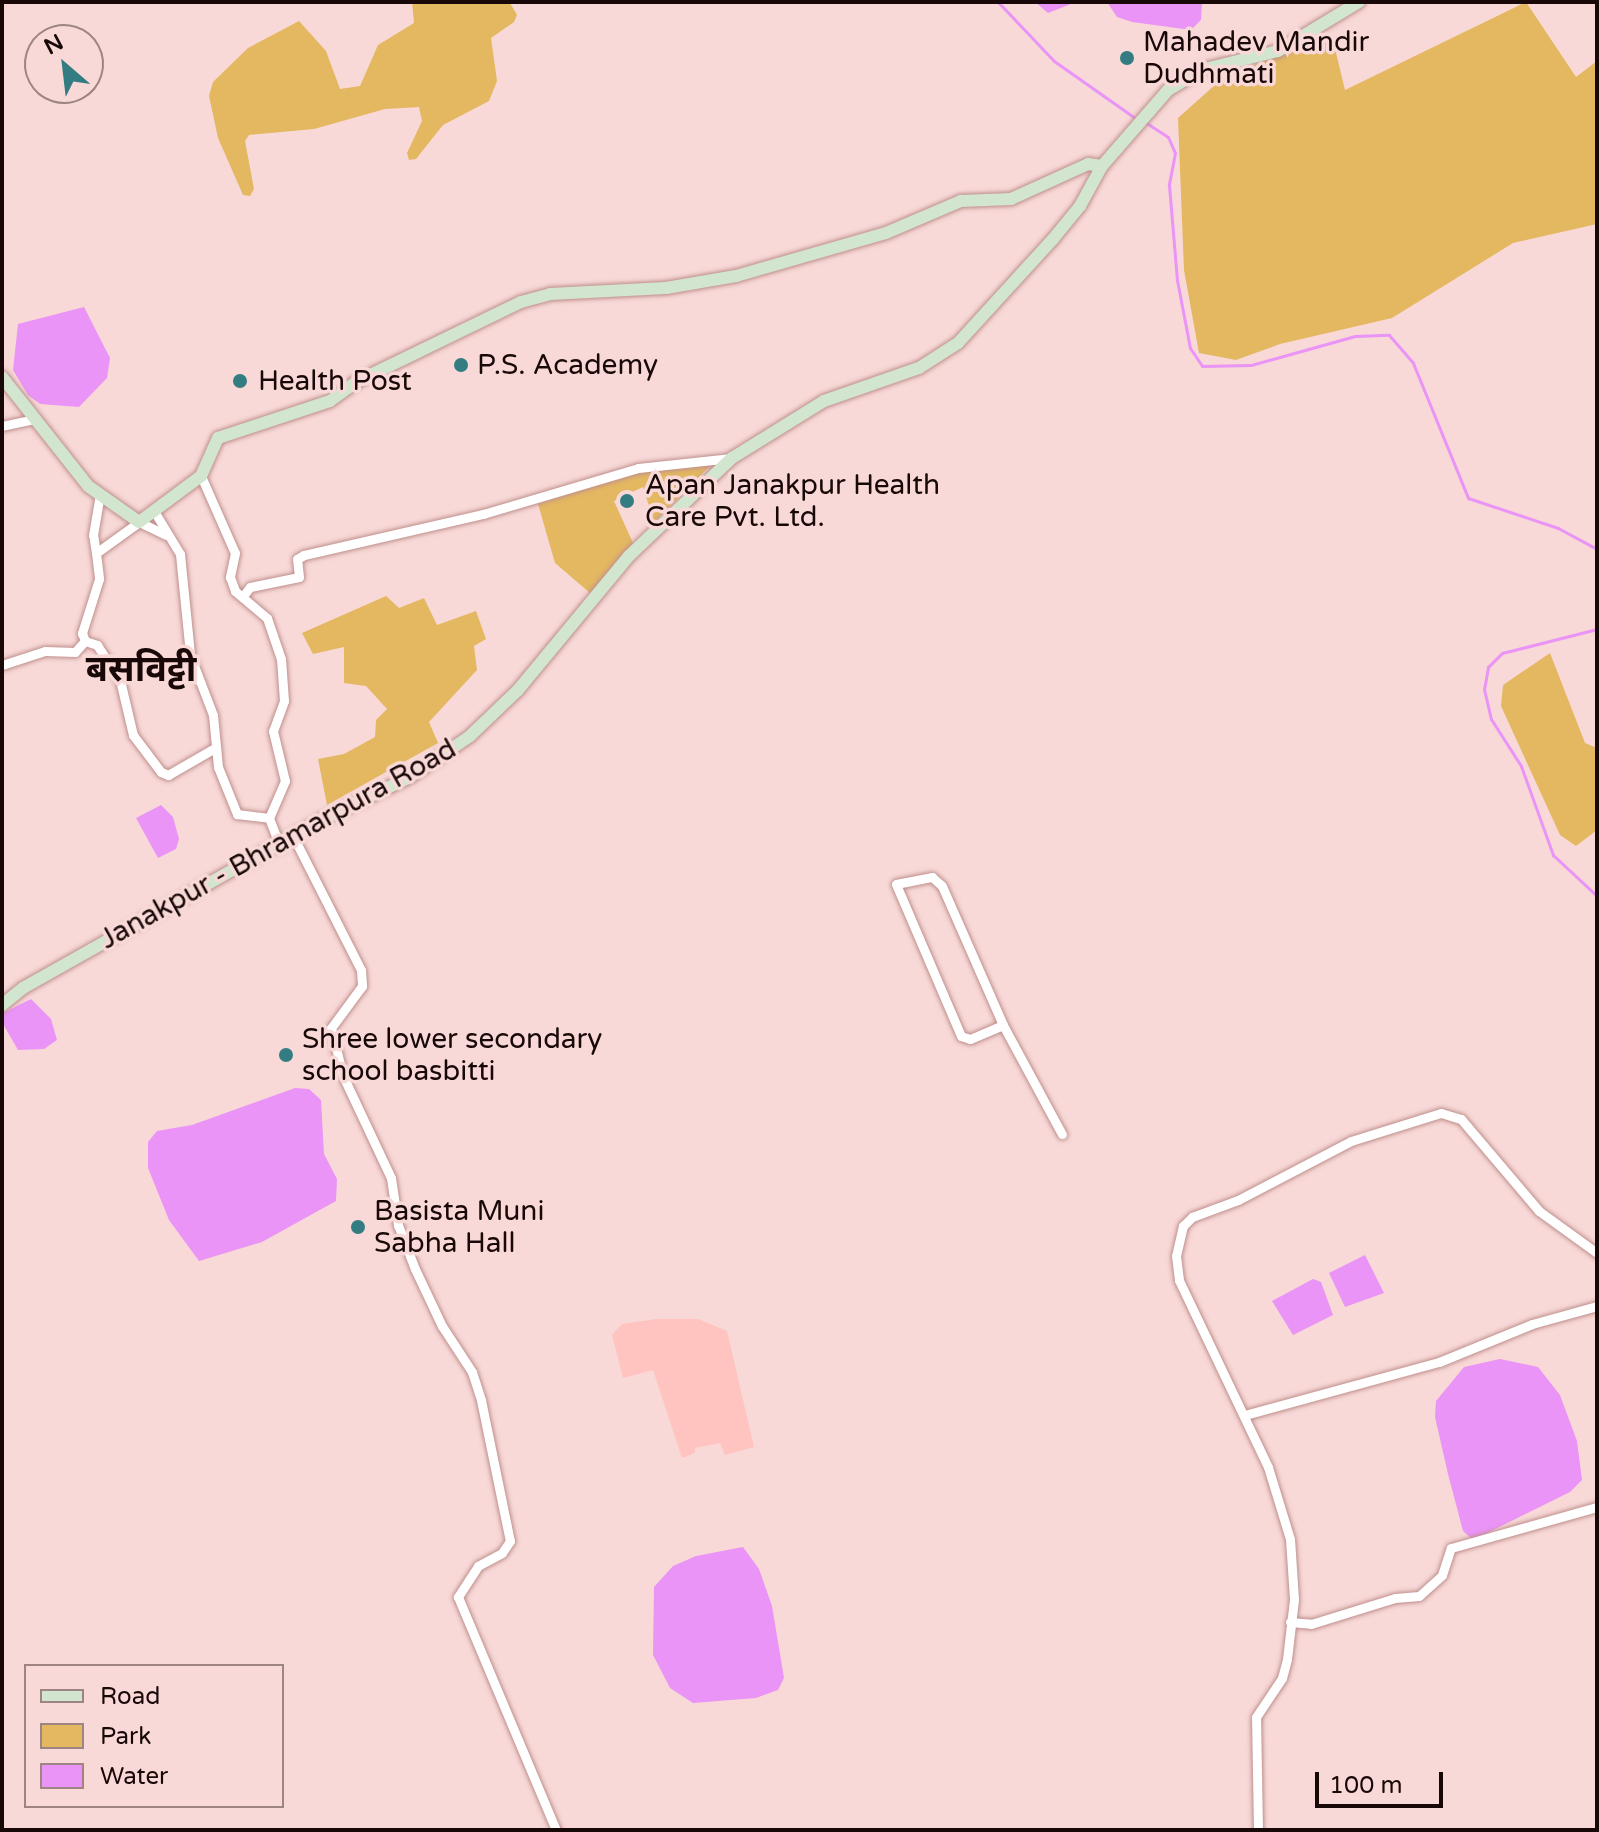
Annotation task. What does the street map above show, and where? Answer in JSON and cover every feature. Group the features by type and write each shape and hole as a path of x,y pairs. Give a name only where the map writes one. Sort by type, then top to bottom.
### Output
{"street":[{"name":"Janakpur - Bhramarpura Road","path":"2,1005 23,988 410,777 470,736 518,690 629,556 732,458 824,401 919,368 958,343 1080,206 1102,166 1133,129 1185,76 1278,51 1359,2"},
{"path":"96,553 201,476 218,438 330,401 356,382 521,302 550,294 666,288 736,276 886,233 961,201 1011,199 1088,164 1102,166"},
{"path":"2,377 34,419 100,494 139,522 166,535"},
{"path":"2,426 34,419"},
{"path":"243,596 250,587 299,577 297,559 304,555 483,514 638,468 732,458"},
{"path":"201,476 235,553 230,577 235,591 267,618 283,668 284,701 273,731 285,781 269,818 280,847"},
{"path":"85,641 82,633 99,579 93,535 100,494"},
{"path":"154,511 180,554 190,655 213,715 213,749 237,814 269,818"},
{"path":"85,641 97,645 120,680 133,735 161,772 168,775 213,749"},
{"path":"2,665 45,651 75,652 85,641"},
{"path":"294,838 361,970 362,986 331,1028 343,1076 391,1178 398,1225 415,1269 472,1372 481,1400 510,1541 461,1585 459,1605 556,1830"},
{"path":"1003,1025 970,1039 961,1036 896,884 932,877 942,886 1003,1025 1062,1134"},
{"path":"1258,1830 1256,1717 1282,1678 1290,1622 1290,1539 1245,1415 1179,1280 1180,1235 1192,1217 1238,1200 1351,1141 1430,1114 1461,1119 1539,1211 1597,1253"},
{"path":"1245,1415 1439,1362 1532,1324 1597,1306"},
{"path":"1290,1622 1311,1624 1395,1598 1419,1596 1442,1575 1451,1548 1597,1507"}],"shaded area":[{"path":"656,1319 698,1319 727,1331 754,1447 725,1455 720,1443 695,1448 695,1453 682,1458 653,1370 623,1378 612,1335 622,1324"}],"green space":[{"path":"412,2 510,3 517,15 514,22 491,38 497,81 489,101 443,125 416,159 409,160 407,153 422,121 419,107 385,109 314,129 249,135 245,141 254,189 250,196 243,195 218,138 209,96 213,82 248,48 299,21 326,51 340,89 360,86 378,45 414,23"},
{"path":"1526,2 1576,77 1597,61 1597,224 1513,243 1392,318 1280,344 1236,360 1199,353 1184,270 1178,118 1225,76 1332,36 1345,90"},
{"path":"711,465 654,522 643,487 614,501 633,543 590,593 555,563 538,504 637,472"},
{"path":"386,596 399,608 424,598 437,625 476,611 486,639 474,646 477,670 429,722 438,743 327,805 318,759 344,754 375,737 376,720 387,709 366,686 344,683 344,647 313,654 302,633"},
{"path":"1550,653 1585,743 1597,748 1597,830 1576,846 1560,835 1501,706 1503,685"}],"water":[{"path":"1035,2 1076,2 1048,13"},
{"path":"1107,2 1202,2 1201,20 1191,30 1132,22 1117,17"},
{"path":"84,307 110,358 107,378 79,407 40,404 28,395 13,370 18,324"},
{"path":"161,805 173,817 179,839 176,849 158,858 136,818"},
{"path":"31,999 51,1019 57,1040 44,1049 18,1050 2,1022 3,1013"},
{"path":"295,1088 309,1089 321,1100 324,1154 337,1179 336,1201 262,1242 199,1261 169,1220 148,1168 148,1142 157,1131 192,1125"},
{"path":"1365,1255 1384,1293 1345,1307 1329,1273"},
{"path":"1313,1279 1321,1282 1333,1315 1293,1335 1272,1301"},
{"path":"1500,1359 1538,1367 1560,1395 1577,1441 1582,1480 1570,1492 1473,1540 1463,1531 1435,1417 1436,1401 1464,1367"},
{"path":"743,1547 759,1569 772,1606 784,1678 778,1690 756,1698 693,1703 670,1688 653,1655 654,1587 673,1566 696,1556"}],"waterway":[{"path":"998,2 1054,61 1138,120"},
{"path":"1145,122 1168,137 1175,153 1169,185 1177,280 1190,348 1202,366 1251,365 1355,336 1389,335 1413,363 1468,498 1558,528 1597,549"},
{"path":"1597,629 1502,653 1488,667 1484,689 1491,719 1521,766 1553,855 1597,896"}],"place":[{"name":"Mahadev Mandir Dudhmati","path":"1127,58"},
{"name":"P.S. Academy","path":"461,365"},
{"name":"Health Post","path":"240,381"},
{"name":"Apan Janakpur Health Care Pvt. Ltd.","path":"627,501"},
{"name":"Shree lower secondary school basbitti","path":"286,1055"},
{"name":"Basista Muni Sabha Hall","path":"358,1227"}],"district":[{"name":"बसविट्टी","path":"141,670"}]}
